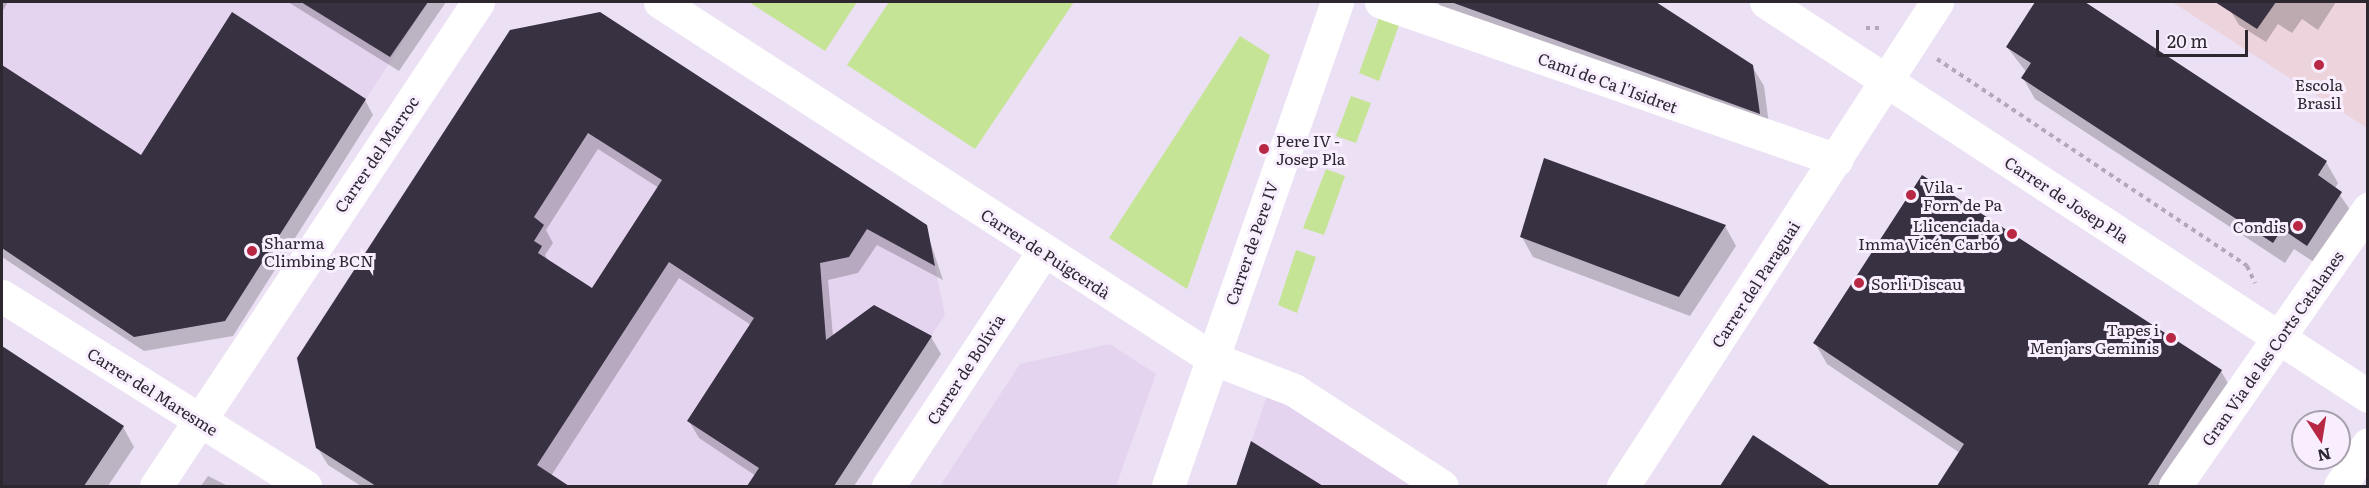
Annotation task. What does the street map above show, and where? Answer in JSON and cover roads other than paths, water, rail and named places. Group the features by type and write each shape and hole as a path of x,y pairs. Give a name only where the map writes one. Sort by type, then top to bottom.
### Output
{"street":[{"name":"Carrer del Marroc","path":"156,486 478,2"},
{"name":"Carrer de Puigcerdà","path":"660,2 1043,252 1212,358 1294,390 1442,486"},
{"name":"Carrer de Pere IV","path":"1168,486 1337,2"},
{"name":"Camí de Ca l'Isidret","path":"1381,2 1836,160"},
{"name":"Carrer de Josep Pla","path":"1766,2 2367,396"},
{"name":"Carrer del Paraguai","path":"1623,486 1937,2"},
{"name":"Gran Via de les Corts Catalanes","path":"2175,486 2367,208"},
{"name":"Carrer de Bolívia","path":"888,486 1043,252"},
{"name":"Carrer del Maresme","path":"2,296 305,486"},
{"path":"2340,486 2367,444"}],"place":[{"name":"Escola Brasil","path":"2319,65"},
{"name":"Pere IV - Josep Pla","path":"1264,149"},
{"name":"Vila - Forn de Pa","path":"1911,195"},
{"name":"Condis","path":"2298,226"},
{"name":"Llicenciada Imma Vicén Carbó","path":"2012,234"},
{"name":"Sharma Climbing BCN","path":"252,251"},
{"name":"Sorli Discau","path":"1859,283"},
{"name":"Tapes i Menjars Geminis","path":"2171,338"}]}
